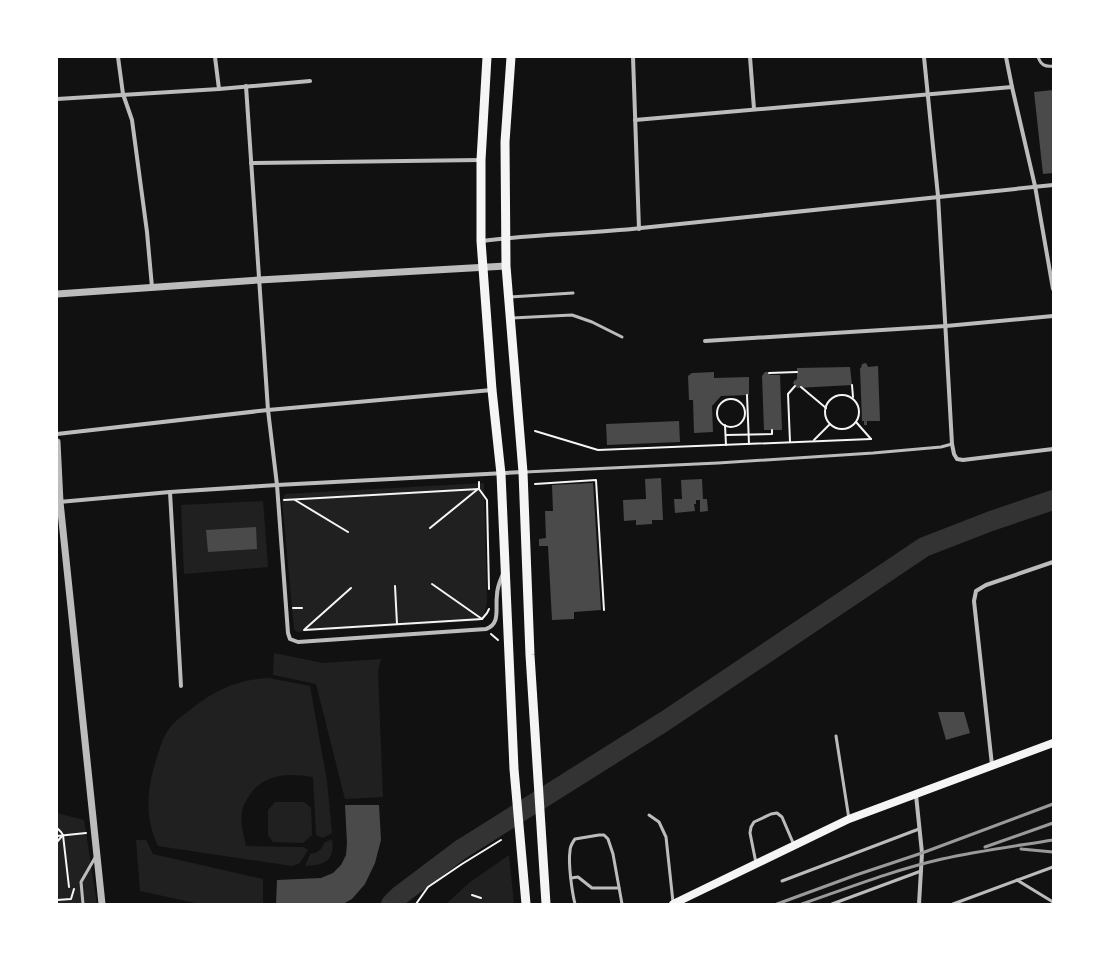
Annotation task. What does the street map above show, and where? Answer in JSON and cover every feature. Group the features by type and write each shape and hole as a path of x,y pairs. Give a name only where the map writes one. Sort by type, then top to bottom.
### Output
{"main road":[{"path":"487,57 481,160 481,241 500,474 514,769 526,904"},
{"path":"511,57 505,142 506,266 523,472 530,655 546,904"},
{"path":"673,904 849,819 1053,743"}],"street":[{"path":"118,57 124,94 132,120 147,232 152,287"},
{"path":"215,57 219,89"},
{"path":"633,57 639,228"},
{"path":"750,57 754,110"},
{"path":"924,57 938,196 952,444 954,454 957,459 963,460 1053,448"},
{"path":"1006,57 1035,186 1053,289"},
{"path":"57,99 219,89 310,81"},
{"path":"246,86 268,410 277,485 288,633 290,639 298,642 486,629 494,624 496,618 496,595 499,583 505,570"},
{"path":"635,120 1012,87"},
{"path":"251,163 481,160"},
{"path":"481,241 639,228 1053,185"},
{"path":"57,294 259,280 506,266"},
{"path":"705,342 946,326 1053,316"},
{"path":"57,434 268,410 492,390"},
{"path":"57,442 59,502 102,904"},
{"path":"59,502 170,492 277,485 523,472"},
{"path":"170,492 181,686"},
{"path":"992,765 974,601 976,591 986,585 1053,562"},
{"path":"916,795 922,853 919,904"}],"lane":[{"path":"1038,57 1041,63 1047,67 1053,66"},
{"path":"509,297 573,293"},
{"path":"510,318 572,315 592,322 622,337"},
{"path":"523,472 718,463 873,453 941,447 952,444"},
{"path":"836,736 849,819"},
{"path":"756,864 750,833 754,822 771,814 777,813 782,817 794,845"},
{"path":"649,815 659,822 666,837 673,904"},
{"path":"782,881 919,829"},
{"path":"575,904 571,878 570,852 575,839 604,835 608,839 613,854 622,904"},
{"path":"83,904 81,885 97,854"},
{"path":"953,904 1053,867"},
{"path":"832,904 921,871"},
{"path":"571,878 578,877 592,888 619,888"},
{"path":"1017,880 1053,902"}],"path":[{"path":"769,373 797,372"},
{"path":"852,385 852,398"},
{"path":"790,442 788,394 795,386"},
{"path":"801,388 826,408"},
{"path":"842,394 852,398 859,406 859,418 856,422 846,429 835,427 830,424 826,419 826,408 828,402 836,395 842,394"},
{"path":"747,395 749,444"},
{"path":"736,399 743,404 747,413 739,424 734,426 725,425 719,419 718,414 720,405 723,402 726,400 736,399"},
{"path":"535,431 598,450 871,439 856,422"},
{"path":"814,441 830,424"},
{"path":"725,425 726,445"},
{"path":"726,435 772,434 772,430"},
{"path":"478,475 479,489 487,500 489,592"},
{"path":"535,484 596,480 604,610"},
{"path":"278,500 479,489"},
{"path":"430,528 479,489"},
{"path":"293,499 348,532"},
{"path":"432,584 482,619 486,623 486,629"},
{"path":"394,586 397,624"},
{"path":"350,588 304,630 482,619 490,607"},
{"path":"57,828 62,832 69,887"},
{"path":"57,836 86,833"},
{"path":"57,842 62,836"},
{"path":"416,904 428,887 501,840"},
{"path":"57,900 71,899 75,886 81,885"},
{"path":"472,896 481,898"}],"shaded area":[{"path":"484,483 487,602 483,619 479,621 297,632 294,629 282,500 285,494"},
{"path":"263,501 268,567 184,574 181,505"},
{"path":"274,653 323,663 381,659 378,671 383,797 345,799 316,684 273,675"},
{"path":"269,678 310,686 327,781 332,833 323,838 316,835 313,777 287,775 271,778 257,786 245,802 242,825 246,846 303,847 308,850 300,863 292,866 158,846 151,824 148,802 154,768 167,732 179,718 200,702 218,691 237,683"},
{"path":"275,802 304,802 311,808 312,835 303,843 273,842 268,835 268,810"},
{"path":"57,813 84,820 97,904 57,904"},
{"path":"332,839 332,852 327,860 323,863 305,866 310,854 319,851 324,843"},
{"path":"136,840 146,840 153,854 263,879 263,904 200,904 140,891"},
{"path":"509,855 514,904 446,904 469,883"}],"building":[{"path":"1053,90 1053,173 1043,174 1034,92"},
{"path":"866,363 868,367 878,366 880,421 867,421 867,425 864,425 864,421 862,421 860,368 862,364"},
{"path":"850,367 852,385 797,388 793,383 797,379 797,368"},
{"path":"714,372 714,378 749,377 749,395 721,396 712,406 713,432 694,433 693,400 689,400 688,376 692,373"},
{"path":"765,372 768,372 770,375 780,375 782,430 764,430 762,376"},
{"path":"679,421 680,442 607,445 606,424"},
{"path":"661,478 663,520 652,520 652,524 636,525 636,520 624,521 623,500 646,499 645,479"},
{"path":"702,479 703,499 707,499 708,511 700,512 700,500 696,500 696,504 694,504 695,511 675,513 674,499 682,499 681,480"},
{"path":"593,483 601,610 574,612 574,619 552,620 548,546 539,546 539,539 546,538 545,511 553,511 552,485"},
{"path":"256,527 257,549 208,552 206,530"},
{"path":"938,712 964,712 970,733 946,740"},
{"path":"345,805 379,805 381,840 375,863 365,884 352,899 343,904 276,904 277,880 321,878 333,873 341,865 346,855 347,843"}],"waterway":[{"path":"391,904 399,896 460,850 665,721 924,547 991,521 1053,500"}],"railway":[{"path":"777,904 922,853 1053,804"},
{"path":"985,847 1053,823"},
{"path":"802,904 924,863 1053,840"},
{"path":"1021,849 1053,852"}]}
